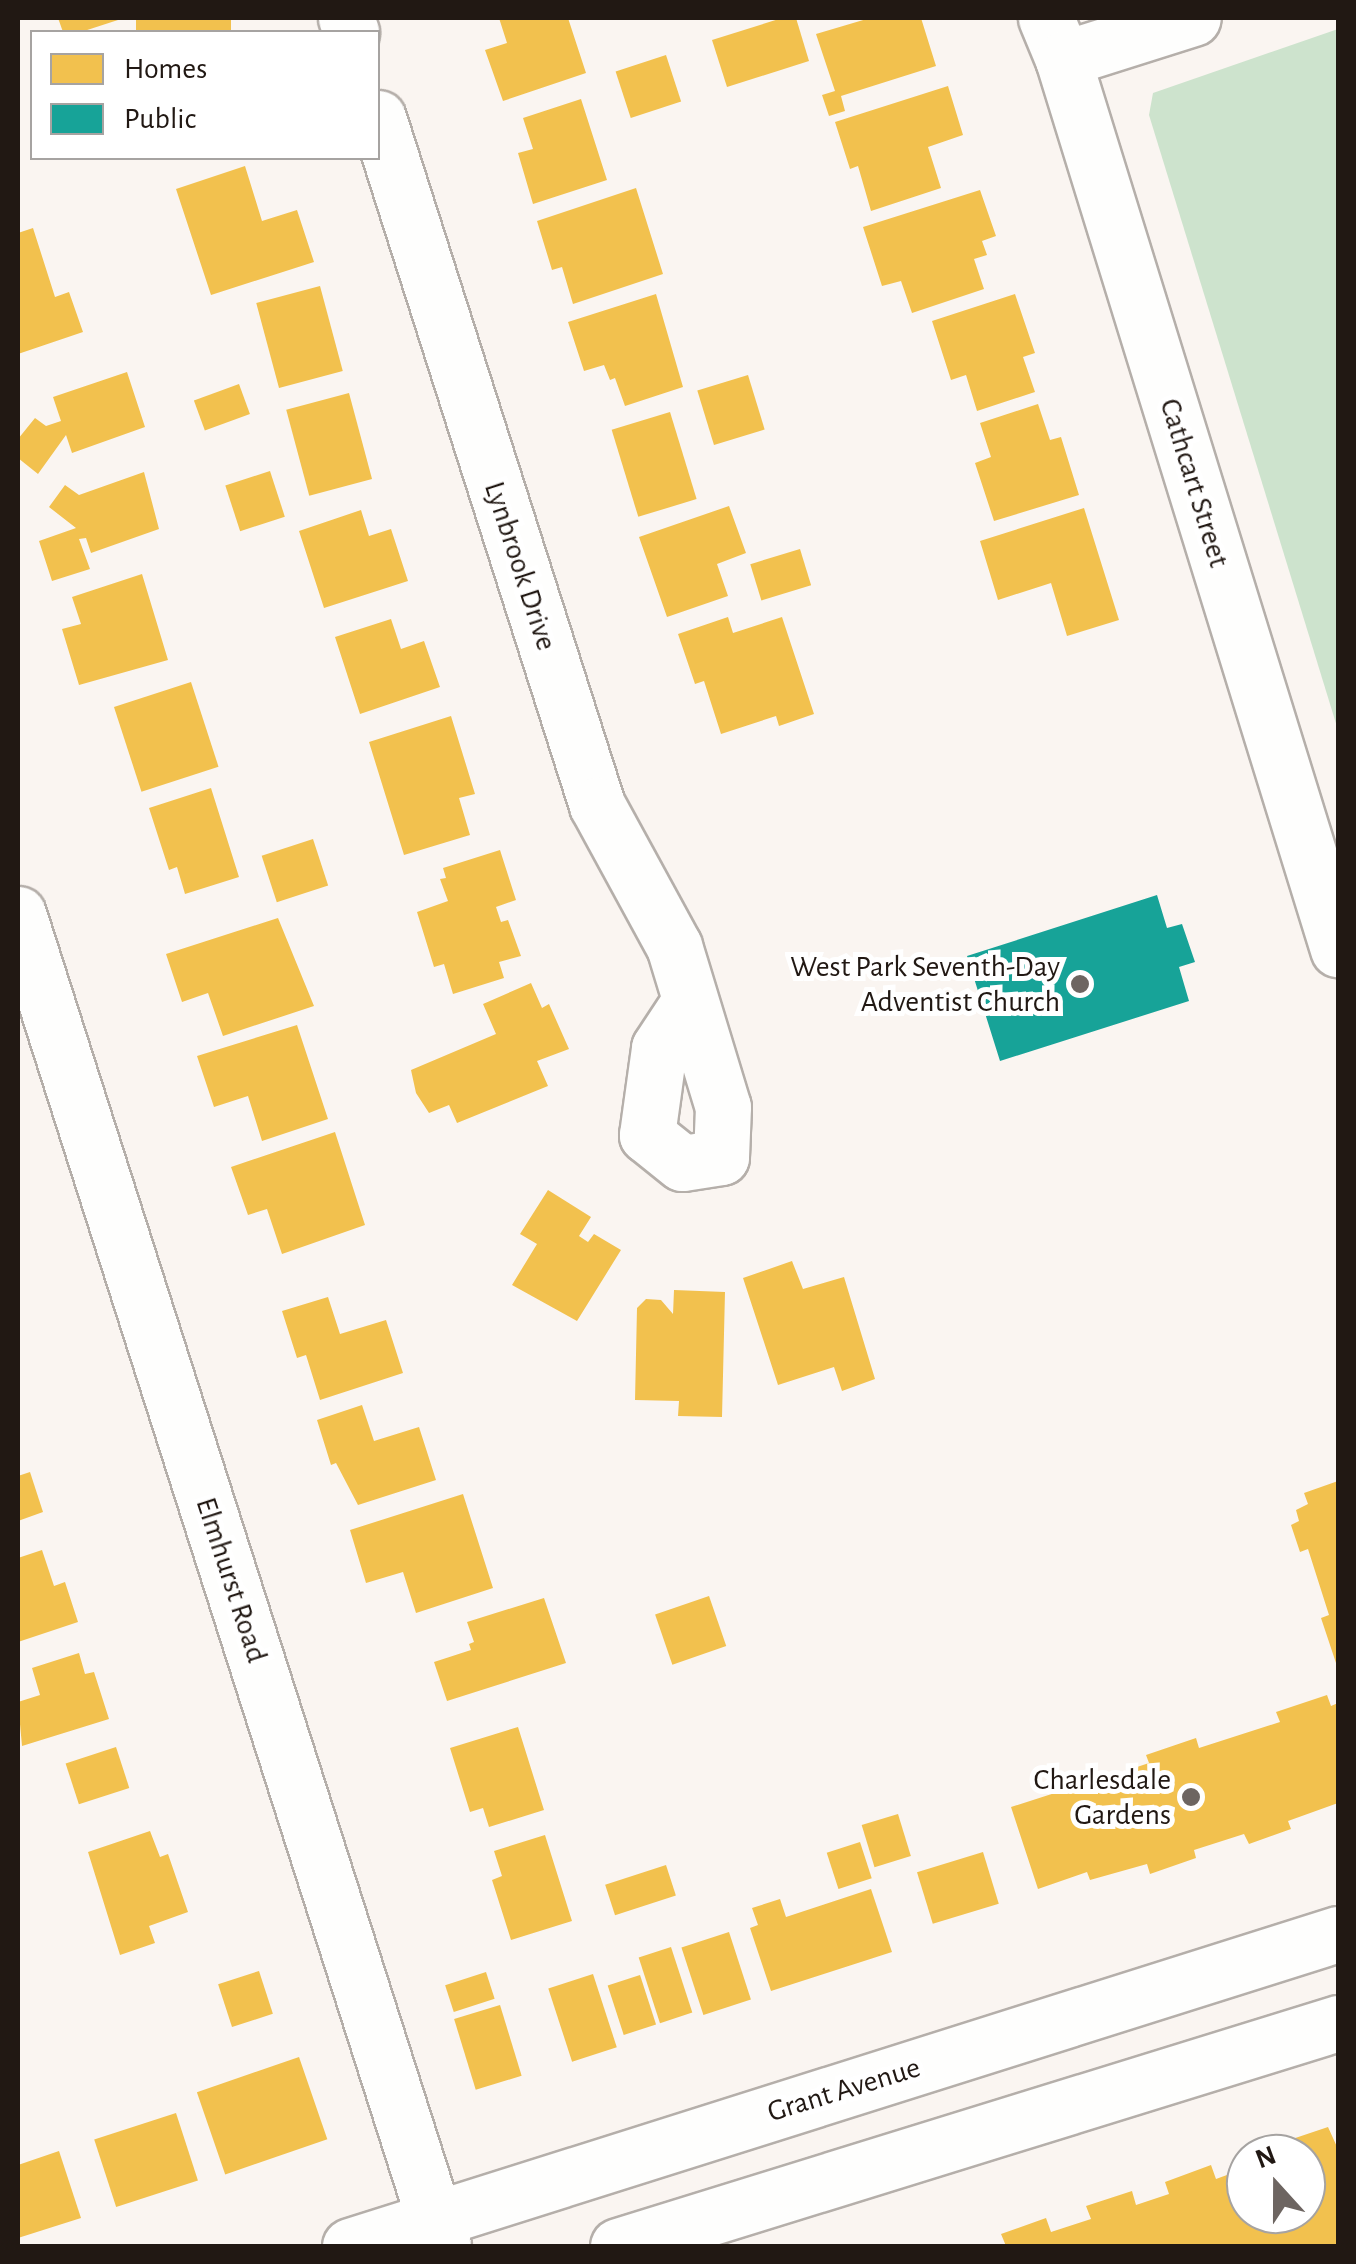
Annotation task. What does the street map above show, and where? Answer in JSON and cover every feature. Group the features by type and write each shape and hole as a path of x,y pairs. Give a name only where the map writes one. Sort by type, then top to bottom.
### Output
{"street":[{"path":"1054,38 1193,18"},
{"name":"Cathcart Street","path":"1054,38 1338,949"},
{"name":"Lynbrook Drive","path":"380,124 596,806 674,946 690,1000"},
{"name":"Elmhurst Road","path":"18,914 439,2233"},
{"name":"Grant Avenue","path":"350,2246 439,2233 1338,1934"},
{"path":"618,2246 1338,2023"}],"green space":[{"path":"1338,29 1338,730 1149,115 1153,93"}],"building: Homes":[{"path":"58,18 118,20 87,30 62,30"},
{"path":"136,18 231,18 231,30 136,30"},
{"path":"499,18 568,18 586,73 503,101 485,50 507,43"},
{"path":"782,18 796,18 809,61 727,87 712,40"},
{"path":"870,18 921,18 936,66 841,96 845,111 829,116 822,95 835,91 816,34"},
{"path":"666,55 681,102 631,118 616,71"},
{"path":"948,86 963,135 928,147 941,188 871,211 858,166 850,169 835,122"},
{"path":"581,99 607,180 533,204 518,153 533,149 523,118"},
{"path":"245,166 262,221 297,210 314,262 211,295 176,189"},
{"path":"636,188 663,274 573,304 562,267 552,270 537,221"},
{"path":"980,190 996,236 982,241 987,255 974,259 984,289 912,313 901,281 882,286 863,227"},
{"path":"33,228 55,297 69,292 83,332 18,354 18,233"},
{"path":"320,286 343,371 279,388 256,303"},
{"path":"656,294 683,387 625,406 615,378 610,380 604,365 584,371 568,322"},
{"path":"1015,294 1035,353 1023,357 1035,392 977,411 966,375 951,380 932,321"},
{"path":"127,372 145,427 72,453 66,435 38,474 18,458 18,439 35,418 46,426 61,421 53,397"},
{"path":"748,375 765,430 714,445 697,390"},
{"path":"239,384 250,414 205,430 194,400"},
{"path":"349,393 372,479 309,496 286,410"},
{"path":"1038,404 1050,440 1061,437 1079,495 994,521 975,463 991,457 980,423"},
{"path":"670,412 697,499 638,517 612,430"},
{"path":"270,471 285,517 240,531 225,486"},
{"path":"144,472 159,529 91,553 86,538 79,539 90,569 52,581 39,541 76,528 49,507 65,485 79,495"},
{"path":"729,506 746,553 717,564 728,596 667,617 639,537"},
{"path":"1084,508 1119,620 1067,636 1051,583 998,600 980,541"},
{"path":"361,510 369,536 391,529 408,581 324,608 299,531"},
{"path":"800,549 811,585 761,601 750,564"},
{"path":"142,574 168,660 79,685 62,629 81,624 72,597"},
{"path":"728,617 733,633 782,617 814,714 779,726 776,716 721,734 704,681 695,684 678,634"},
{"path":"391,619 401,649 424,641 440,687 360,714 335,637"},
{"path":"191,682 219,767 141,792 114,707"},
{"path":"451,716 475,794 459,798 470,835 404,855 369,742"},
{"path":"211,788 239,877 185,894 177,867 169,870 149,808"},
{"path":"313,839 328,886 277,902 262,856"},
{"path":"500,850 516,900 496,907 501,922 508,920 521,956 499,962 504,978 453,994 444,964 434,967 417,912 448,901 440,879 446,878 443,868"},
{"path":"278,918 314,1006 223,1036 208,993 182,1002 166,954"},
{"path":"531,983 542,1008 549,1004 569,1049 537,1061 548,1086 457,1123 449,1105 429,1113 416,1093 411,1070 496,1034 483,1004"},
{"path":"297,1025 328,1119 262,1141 248,1096 214,1107 197,1056"},
{"path":"335,1132 365,1225 282,1254 267,1209 248,1215 231,1167"},
{"path":"548,1190 591,1217 579,1236 588,1242 594,1234 621,1250 577,1321 512,1285 537,1244 520,1234"},
{"path":"792,1261 803,1289 844,1277 875,1379 842,1391 834,1367 778,1385 743,1278"},
{"path":"674,1290 725,1292 722,1417 678,1416 679,1401 635,1400 637,1308 646,1299 661,1300 673,1314"},
{"path":"328,1297 340,1334 386,1320 403,1373 320,1400 306,1355 297,1358 282,1311"},
{"path":"362,1405 374,1441 419,1427 436,1480 358,1505 336,1463 331,1465 317,1420"},
{"path":"30,1472 43,1512 18,1521 18,1476"},
{"path":"1338,1481 1338,1669 1321,1618 1329,1615 1308,1549 1300,1552 1291,1525 1299,1521 1296,1510 1308,1504 1304,1493"},
{"path":"463,1494 493,1588 416,1613 403,1572 366,1583 350,1530"},
{"path":"42,1550 54,1586 65,1582 78,1622 18,1642 18,1558"},
{"path":"709,1596 726,1646 672,1665 655,1615"},
{"path":"544,1598 566,1663 447,1701 434,1662 471,1650 469,1644 474,1642 467,1622"},
{"path":"79,1653 85,1674 94,1672 109,1719 22,1746 18,1702 40,1695 32,1668"},
{"name":"Charlesdale Gardens","path":"1327,1695 1331,1706 1338,1703 1338,1803 1288,1821 1291,1829 1249,1844 1244,1834 1194,1850 1196,1858 1150,1874 1147,1864 1090,1880 1087,1872 1038,1889 1011,1807 1061,1791 1058,1783 1083,1774 1086,1784 1149,1763 1146,1755 1196,1738 1199,1748 1280,1722 1276,1712"},
{"path":"518,1727 544,1810 489,1827 483,1808 470,1812 450,1748"},
{"path":"116,1747 129,1788 79,1804 66,1763"},
{"path":"898,1814 911,1856 875,1867 862,1825"},
{"path":"150,1831 160,1857 168,1854 188,1912 149,1926 155,1943 120,1955 88,1852"},
{"path":"545,1835 572,1921 511,1940 492,1880 502,1876 494,1851"},
{"path":"860,1842 872,1878 838,1889 827,1853"},
{"path":"983,1852 999,1904 933,1924 917,1872"},
{"path":"666,1865 676,1895 615,1915 605,1885"},
{"path":"871,1889 892,1952 771,1991 750,1928 758,1925 752,1908 780,1899 786,1917"},
{"path":"729,1932 751,2000 703,2015 681,1947"},
{"path":"671,1947 692,2013 660,2023 639,1958"},
{"path":"259,1971 273,2014 232,2027 218,1984"},
{"path":"486,1972 495,1999 454,2012 445,1985"},
{"path":"593,1974 617,2047 572,2062 548,1989"},
{"path":"640,1975 656,2024 624,2035 608,1986"},
{"path":"500,2005 522,2076 476,2090 454,2019"},
{"path":"299,2057 327,2139 225,2174 197,2092"},
{"path":"176,2113 198,2181 116,2207 94,2140"},
{"path":"1328,2127 1338,2149 1338,2246 1006,2246 1001,2234 1046,2218 1051,2232 1091,2219 1086,2206 1132,2191 1136,2205 1169,2194 1165,2182 1211,2165 1216,2179 1226,2175 1226,2234 1326,2234 1326,2134 1307,2134"},
{"path":"59,2151 81,2218 18,2238 18,2165"}],"building: Public":[{"name":"West Park Seventh-Day Adventist Church","path":"1157,895 1167,928 1182,924 1195,962 1179,967 1189,1001 1000,1061 967,956"}],"place":[{"name":"West Park Seventh-Day Adventist Church","path":"1080,984"},
{"name":"Charlesdale Gardens","path":"1191,1797"}]}
